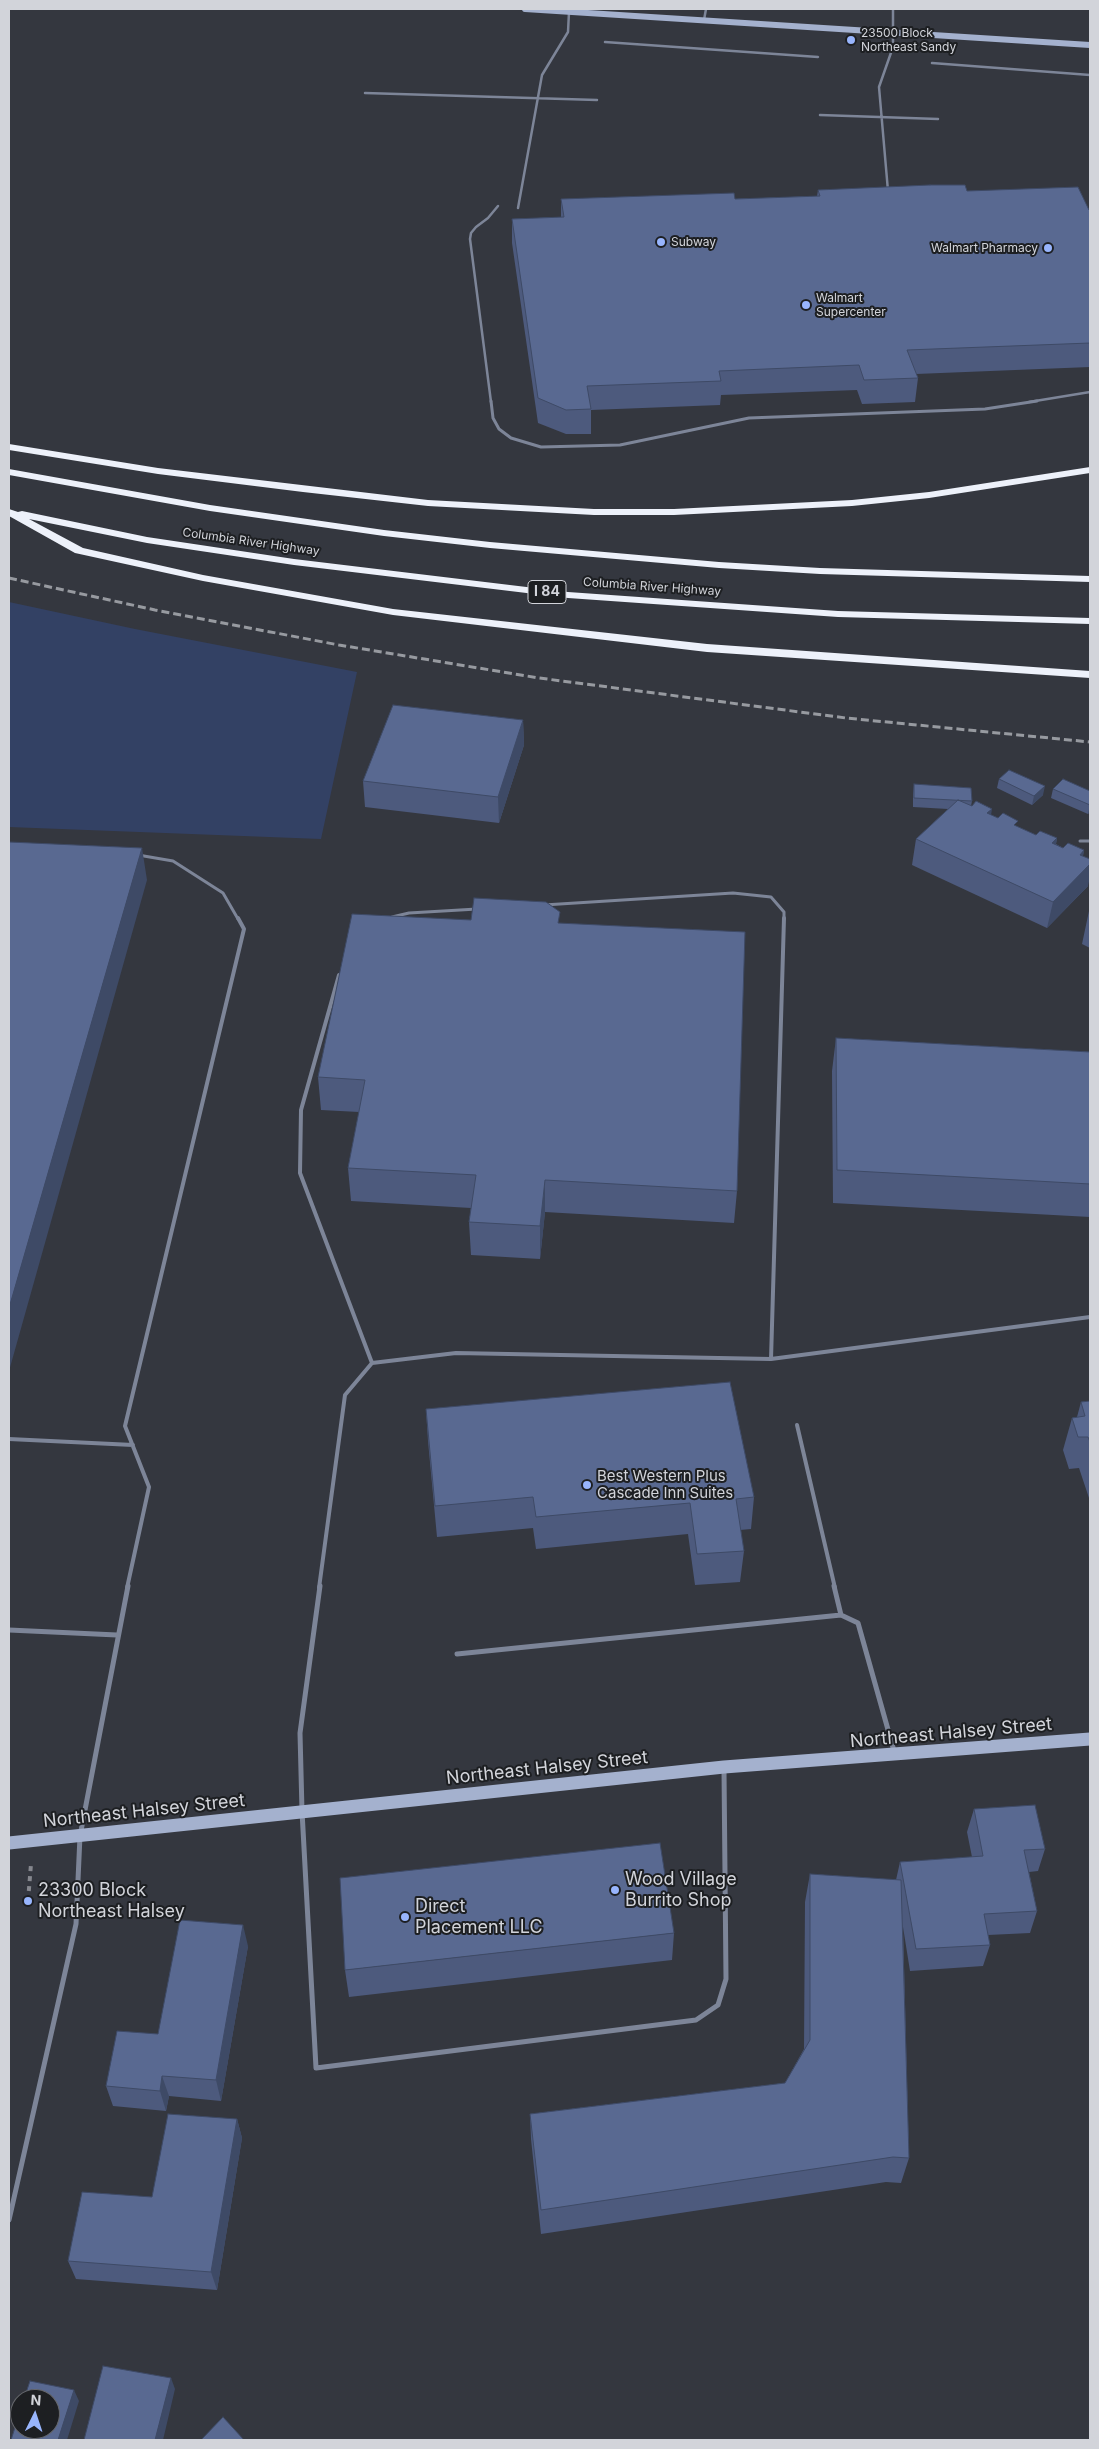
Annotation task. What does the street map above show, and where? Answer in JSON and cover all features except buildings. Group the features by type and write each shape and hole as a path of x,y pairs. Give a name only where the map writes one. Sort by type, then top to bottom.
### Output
{"highway":[{"path":"9,446 158,472 303,490 428,503 594,512 674,512 852,503 929,495 1090,470"},
{"name":"Columbia River Highway","path":"9,472 210,508 384,533 490,545 602,556 801,570 1090,579"},
{"path":"9,512 79,550 284,594 393,612 707,648 1090,675"},
{"name":"Columbia River Highway","path":"9,512 147,540 294,562 568,595 838,614 1090,621"}],"main road":[{"path":"525,9 570,10 1090,45"},
{"name":"Northeast Halsey Street","path":"9,1843 724,1768 1090,1739"}],"lane":[{"path":"704,20 706,9"},
{"path":"888,191 879,87 890,60 893,9"},
{"path":"518,208 542,75 568,32 570,10"},
{"path":"605,42 818,57"},
{"path":"932,63 1090,75"},
{"path":"365,93 597,100"},
{"path":"820,115 938,119"},
{"path":"498,206 471,233 470,239 493,418 499,429 511,438 541,447 620,445 749,418 986,409 1090,392"},
{"path":"1080,841 1090,841"},
{"path":"9,2220 76,1924 80,1836 117,1635 149,1488 125,1426 244,928 223,892 173,862 136,855"},
{"path":"539,905 733,893 771,897 784,912 771,1359"},
{"path":"384,919 409,913 482,909"},
{"path":"342,966 301,1110 300,1173 372,1363"},
{"path":"724,1768 726,1980 718,2005 696,2020 316,2068 302,1811 300,1733 345,1395 372,1363 456,1353 771,1359 1090,1316"},
{"path":"797,1425 841,1615"},
{"path":"9,1439 133,1445"},
{"path":"457,1654 841,1615 858,1623 896,1755"},
{"path":"9,1630 117,1635"}],"path":[{"path":"28,1901 32,1841"}],"shaded area":[{"path":"9,602 135,629 357,672 321,839 9,827"}],"railway":[{"path":"9,578 155,610 339,645 539,678 846,718 1090,742"}],"place":[{"name":"23500 Block Northeast Sandy","path":"851,40"},
{"name":"Subway","path":"661,242"},
{"name":"Walmart Pharmacy","path":"1048,248"},
{"name":"Walmart Supercenter","path":"806,305"},
{"name":"Best Western Plus Cascade Inn Suites","path":"587,1485"},
{"name":"Wood Village Burrito Shop","path":"615,1890"},
{"name":"23300 Block Northeast Halsey","path":"28,1901"},
{"name":"Direct Placement LLC","path":"405,1917"}]}
